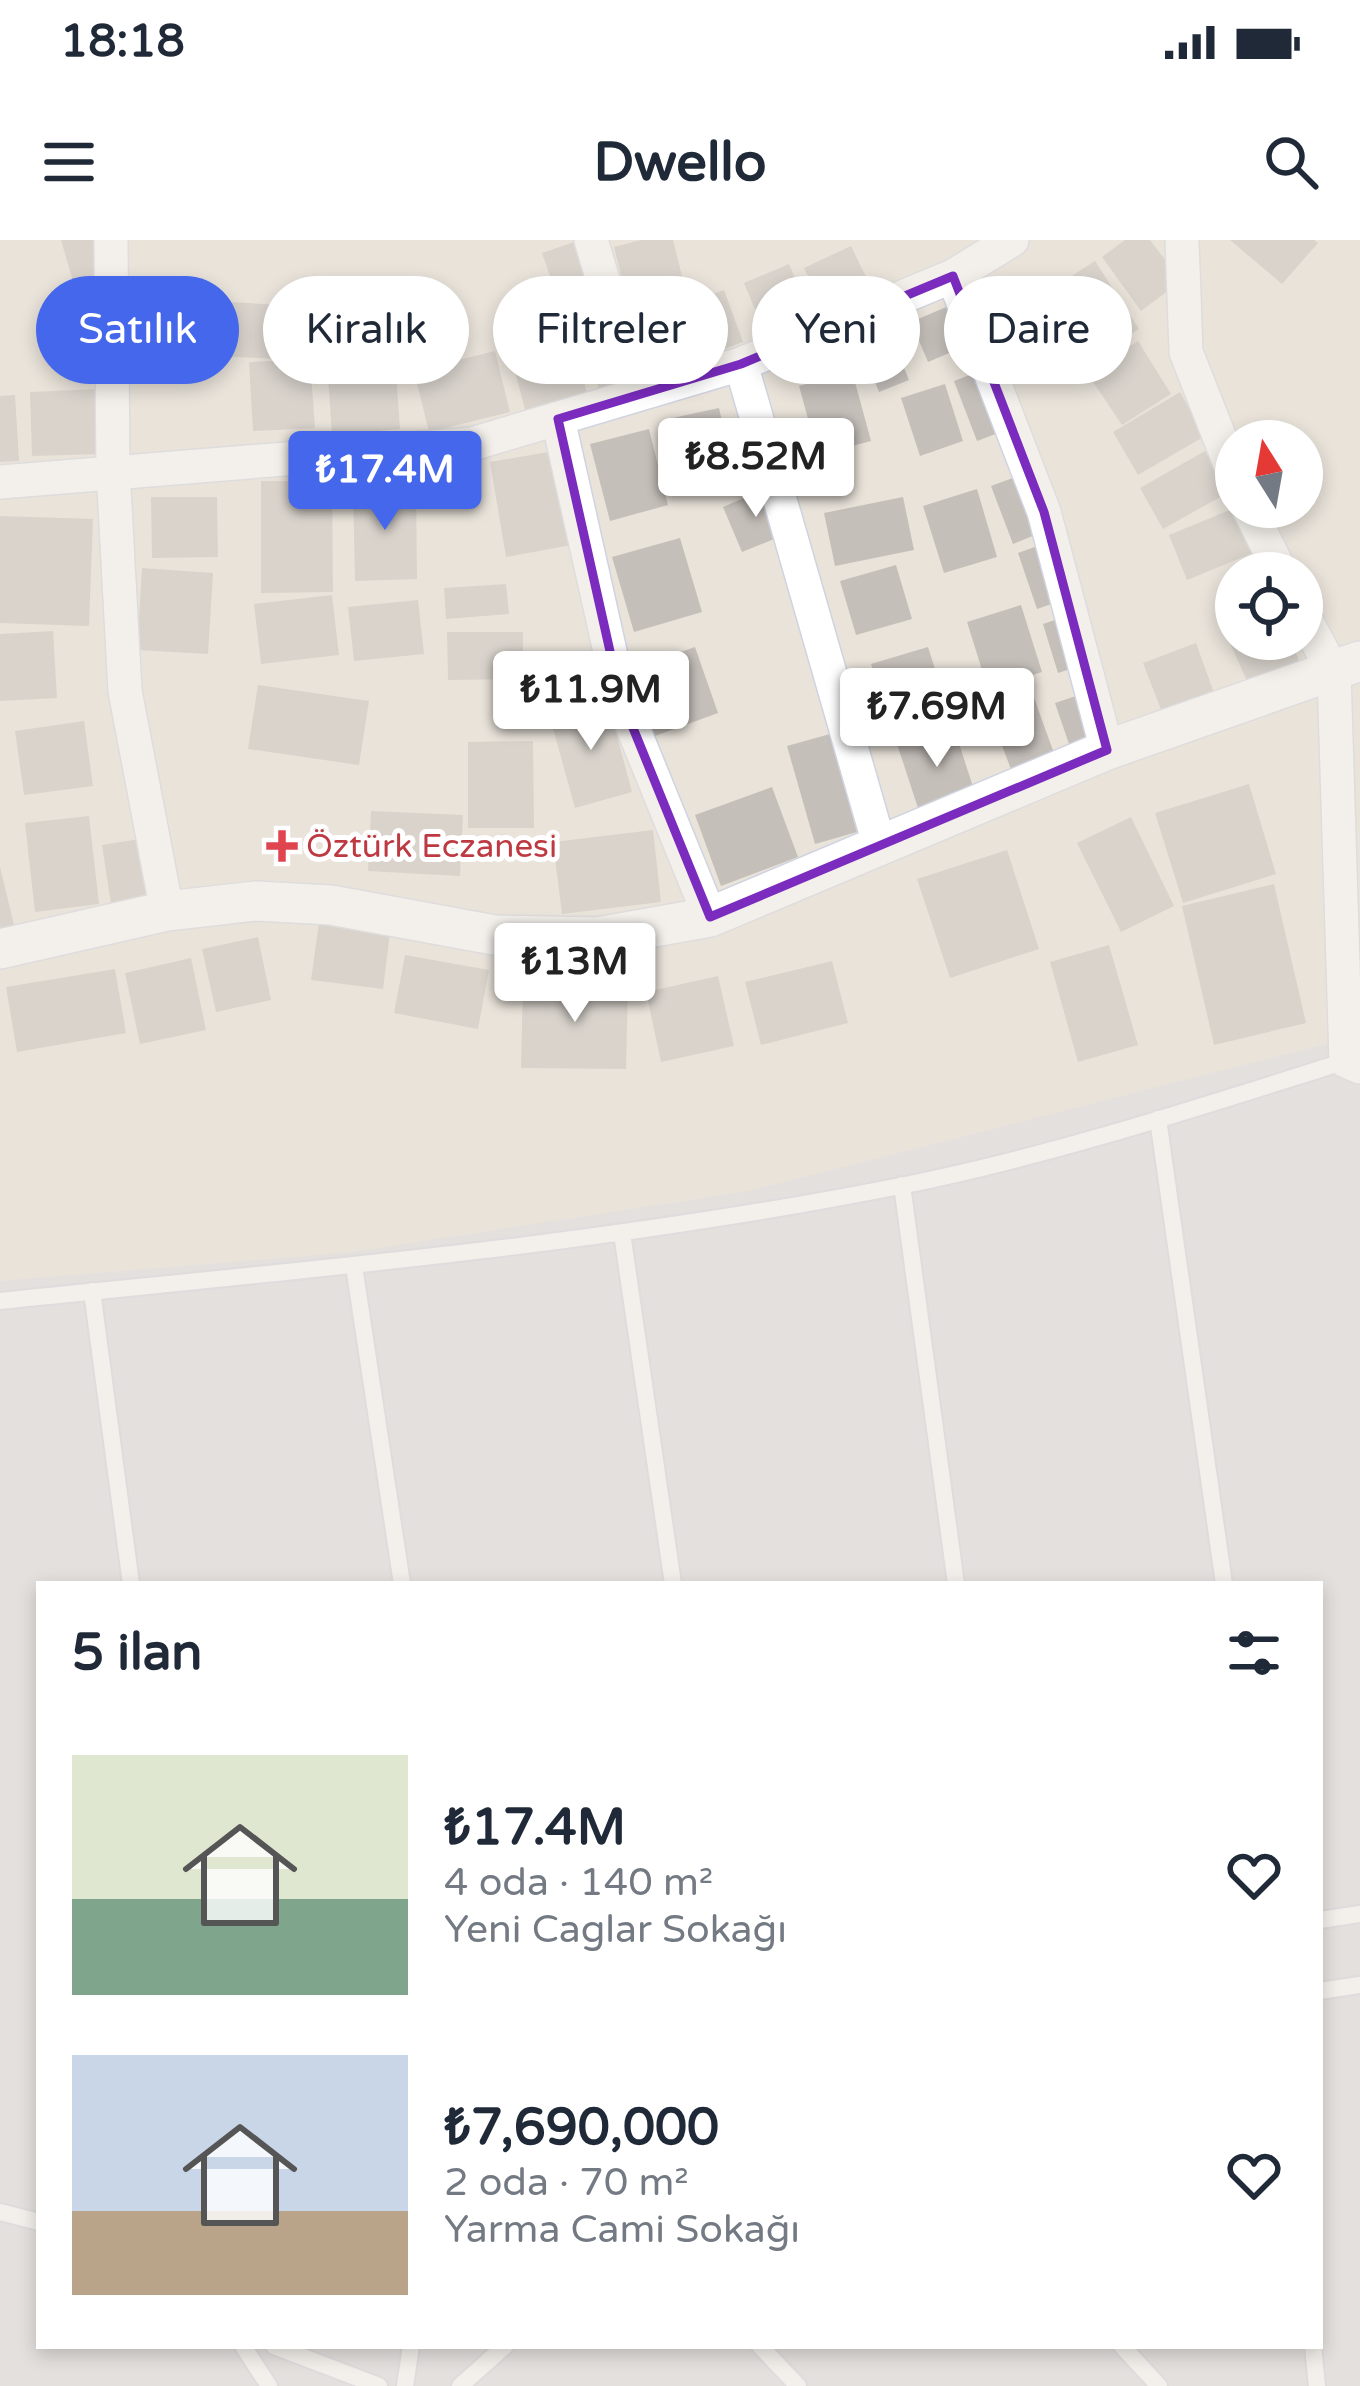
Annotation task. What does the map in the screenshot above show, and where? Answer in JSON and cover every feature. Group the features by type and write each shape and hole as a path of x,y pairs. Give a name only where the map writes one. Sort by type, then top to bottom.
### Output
{"street":[{"path":"111,240 112,469 125,691 167,911"},
{"path":"591,240 637,394"},
{"path":"953,276 1012,240"},
{"path":"1182,240 1186,352 1215,426"},
{"path":"0,482 112,469 472,444 741,364 944,280"},
{"path":"741,364 879,844"},
{"path":"995,384 1044,512 1107,750"},
{"path":"558,419 620,696 710,917"},
{"path":"1323,639 1347,667 1353,1064"},
{"path":"0,949 167,911 256,901 331,904 494,935 598,937 710,917 1107,750 1347,667"}],"lane":[{"path":"0,1301 354,1266 622,1233 902,1185 1353,1064"},
{"path":"1158,1119 1224,1581"},
{"path":"902,1185 956,1581"},
{"path":"622,1233 673,1581"},
{"path":"354,1266 402,1581"},
{"path":"92,1292 131,1581"},
{"path":"1323,1920 1360,1914"},
{"path":"1323,1991 1360,1985"},
{"path":"0,2212 36,2221"},
{"path":"245,2349 269,2386"},
{"path":"282,2349 379,2386"},
{"path":"405,2386 411,2349"},
{"path":"460,2386 502,2349"},
{"path":"763,2349 799,2386"},
{"path":"1125,2349 1160,2386"},
{"path":"1313,2349 1317,2386"}],"highlighted area":[{"path":"953,276 1044,512 1107,750 710,917 620,696 558,419 741,364"}],"shaded area":[{"path":"1342,1040 1360,1048 1360,2386 0,2386 0,1281 353,1252 749,1191"}],"building":[{"path":"61,240 94,240 105,276 71,276"},
{"path":"641,240 673,240 682,276 621,276 614,247"},
{"path":"1125,240 1150,240 1181,281 1141,311 1132,299 1132,276 1116,276 1102,257"},
{"path":"1230,240 1314,240 1318,243 1282,284"},
{"path":"577,241 589,276 550,276 542,253"},
{"path":"851,246 866,276 808,276 804,268"},
{"path":"1095,261 1105,276 1072,276"},
{"path":"789,264 794,276 761,276"},
{"path":"728,301 743,342 728,348"},
{"path":"239,302 263,304 263,358 239,357"},
{"path":"944,308 944,355 928,362 920,343 920,318"},
{"path":"1138,341 1171,394 1122,425 1094,384 1132,384 1132,345"},
{"path":"493,351 493,384 503,384 510,412 429,432 417,384 469,384 469,357"},
{"path":"263,361 263,384 312,384 315,428 253,431 249,362"},
{"path":"328,384 397,384 400,429 332,435"},
{"path":"518,384 585,384 588,397 526,413"},
{"path":"856,384 871,441 818,455 799,386"},
{"path":"876,384 899,384 879,392"},
{"path":"945,384 963,441 920,456 901,398"},
{"path":"955,384 988,384 1006,430 977,441"},
{"path":"98,389 100,454 32,456 30,392"},
{"path":"1180,392 1205,436 1138,475 1113,432"},
{"path":"15,395 19,461 0,462 0,396"},
{"path":"719,408 736,485 685,496 668,419"},
{"path":"649,429 668,505 610,521 590,444"},
{"path":"554,451 571,545 506,557 490,462"},
{"path":"1205,451 1215,468 1215,500 1163,529 1140,488"},
{"path":"1018,476 1040,533 1013,544 991,486"},
{"path":"261,481 332,481 333,592 261,593"},
{"path":"416,485 417,579 355,581 353,486"},
{"path":"769,487 789,533 742,552 723,507"},
{"path":"977,489 997,557 944,573 923,506"},
{"path":"151,497 217,497 218,557 152,558"},
{"path":"903,497 914,550 835,566 824,513"},
{"path":"0,516 93,519 89,626 0,623"},
{"path":"1215,516 1215,528 1247,528 1258,551 1215,552 1215,569 1187,580 1169,535"},
{"path":"680,538 702,612 634,632 612,557"},
{"path":"1043,544 1063,600 1037,609 1018,553"},
{"path":"896,565 912,619 856,635 840,581"},
{"path":"142,568 213,573 208,654 137,650"},
{"path":"506,584 509,614 446,619 444,588"},
{"path":"332,595 339,655 261,664 254,604"},
{"path":"418,600 424,654 354,661 348,607"},
{"path":"1021,605 1042,672 988,689 967,622"},
{"path":"1067,616 1083,665 1058,673 1043,624"},
{"path":"53,631 57,698 0,701 0,634"},
{"path":"447,632 523,632 523,679 448,680"},
{"path":"1196,643 1217,701 1165,720 1143,663"},
{"path":"695,647 718,713 655,736 632,669"},
{"path":"928,647 949,713 891,730 871,664"},
{"path":"1237,660 1299,660 1303,670 1252,692"},
{"path":"258,685 369,701 359,765 248,749"},
{"path":"1082,694 1098,737 1070,747 1055,703"},
{"path":"1033,695 1055,756 1012,772 989,711"},
{"path":"607,699 632,792 575,808 549,714"},
{"path":"84,721 93,786 24,795 15,731"},
{"path":"953,725 976,796 920,814 897,744"},
{"path":"830,734 857,832 815,844 787,746"},
{"path":"533,741 534,828 468,828 468,742"},
{"path":"1249,784 1276,874 1183,903 1155,813"},
{"path":"772,787 798,857 721,886 695,815"},
{"path":"371,811 463,815 460,876 368,871"},
{"path":"89,816 99,904 35,912 25,823"},
{"path":"1131,817 1174,906 1121,932 1077,843"},
{"path":"653,830 661,902 562,914 553,842"},
{"path":"146,838 155,898 111,904 102,845"},
{"path":"1007,850 1039,949 950,978 917,879"},
{"path":"0,867 15,929 0,932"},
{"path":"1274,884 1306,1023 1214,1045 1182,906"},
{"path":"319,923 390,933 383,989 311,980"},
{"path":"258,937 271,1000 216,1012 202,949"},
{"path":"1109,945 1138,1045 1078,1062 1050,962"},
{"path":"405,955 489,970 478,1029 394,1013"},
{"path":"191,958 206,1030 140,1044 125,973"},
{"path":"832,961 848,1023 761,1045 745,982"},
{"path":"115,969 126,1033 17,1052 6,987"},
{"path":"718,976 734,1046 661,1062 646,992"},
{"path":"523,981 628,982 626,1069 521,1068"}],"place":[{"name":"Öztürk Eczanesi","path":"282,846"}]}
